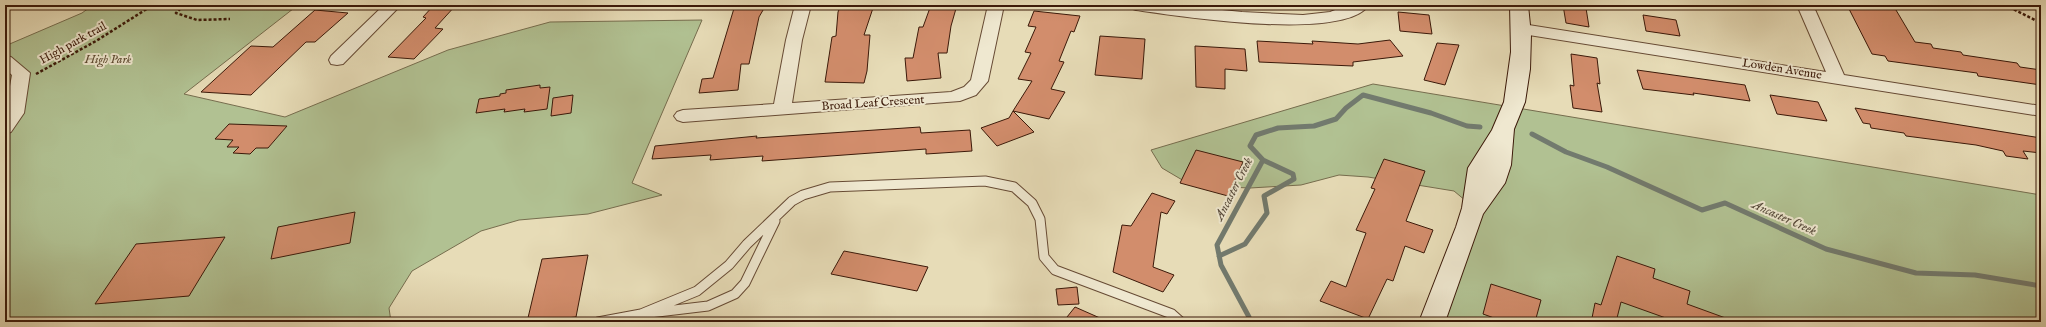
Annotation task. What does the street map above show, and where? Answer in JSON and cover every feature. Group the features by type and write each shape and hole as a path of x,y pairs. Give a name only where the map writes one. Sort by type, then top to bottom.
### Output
{"main road":[{"path":"1433,322 1472,212 1489,192 1498,175 1502,158 1504,130 1513,104 1522,58 1522,29 1518,5"}],"street":[{"path":"337,60 393,5"},
{"path":"782,109 794,40 803,5"},
{"name":"Broad Leaf Crescent","path":"683,116 934,100 954,97 970,91 979,81 996,5"},
{"path":"1136,5 1297,20 1329,17 1352,10 1361,5"},
{"path":"1806,5 1837,78"},
{"name":"Lowden Avenue","path":"1522,29 2041,111"},
{"path":"5,61 21,73 15,113 5,128"}],"lane":[{"path":"641,314 697,291 728,265 747,244 792,201 803,195 830,187 984,180 1014,187 1032,203 1040,218 1044,257 1055,270 1172,314 1181,322"},
{"path":"598,322 641,314 708,306 735,294 745,283 777,216"}],"path":[{"name":"High park trail","path":"21,81 77,53 122,26 153,5"},
{"path":"184,5 176,13 197,20 230,19"},
{"path":"2005,5 2041,23"}],"green space":[{"name":"High Park","path":"93,5 298,5 184,94 285,117 448,50 550,22 702,20 632,183 662,195 588,214 519,220 481,231 412,271 389,308 391,322 5,322 5,46 82,13"},
{"path":"1373,84 2041,195 2041,322 1427,322 1466,201 1454,191 1368,177 1339,175 1301,185 1250,188 1204,186 1184,181 1162,168 1151,150"}],"building":[{"path":"434,5 456,5 435,28 443,29 414,59 388,57 426,18 423,17"},
{"path":"735,5 766,5 759,17 749,64 741,64 738,90 699,93 702,79 713,78"},
{"path":"841,5 874,5 864,35 870,35 867,71 864,83 825,82 832,37 836,36 838,12"},
{"path":"931,5 957,5 951,26 947,53 938,53 941,78 907,81 905,58 913,58 919,27 923,27"},
{"path":"1563,5 1586,8 1589,27 1566,23"},
{"path":"1847,5 1893,5 1915,42 1931,44 1933,48 1961,52 1963,55 2017,63 2020,67 2041,70 2041,85 1978,76 1977,73 1888,61 1885,56 1872,54"},
{"path":"315,10 348,13 315,42 306,42 251,95 201,92 251,46 273,47"},
{"path":"1034,11 1080,16 1074,32 1071,31 1059,61 1064,62 1051,89 1065,92 1049,119 1013,111 1032,81 1018,79 1031,53 1025,52 1036,27 1028,26"},
{"path":"1398,12 1429,15 1432,34 1400,31"},
{"path":"1643,15 1676,20 1680,36 1646,31"},
{"path":"1100,36 1145,39 1142,79 1095,75"},
{"path":"1390,40 1403,56 1353,62 1353,66 1259,62 1257,41 1313,44 1312,41 1358,44"},
{"path":"1437,43 1459,45 1445,85 1424,80"},
{"path":"1195,46 1245,49 1247,71 1225,69 1225,89 1196,87"},
{"path":"1571,54 1597,58 1600,84 1597,83 1602,112 1573,108 1570,85 1574,86"},
{"path":"1637,70 1745,85 1750,101 1693,93 1694,95 1643,89"},
{"path":"540,85 540,88 550,87 547,109 524,112 525,109 504,112 505,109 476,113 479,99 500,96 500,94 506,93 506,90"},
{"path":"573,95 571,113 551,116 553,98"},
{"path":"1770,95 1818,102 1827,121 1777,114"},
{"path":"1855,108 2041,138 2041,153 2023,151 2028,159 2006,156 2003,151 1976,145 1906,136 1904,133 1871,128 1870,124 1863,123"},
{"path":"1013,111 1034,132 997,146 981,128 1009,118"},
{"path":"229,124 287,126 268,148 256,148 250,154 233,153 239,147 227,147 233,140 215,139"},
{"path":"920,127 921,133 970,130 972,151 926,154 926,149 762,161 763,156 710,160 711,155 652,159 655,146 757,136 756,138"},
{"path":"1196,150 1243,162 1228,196 1180,183"},
{"path":"1384,159 1425,171 1406,221 1433,230 1424,253 1405,246 1393,281 1387,279 1368,319 1320,301 1331,281 1346,287 1366,233 1356,230 1375,189 1371,188"},
{"path":"1152,193 1175,201 1167,214 1161,212 1153,267 1174,275 1163,292 1113,272 1122,225 1131,226"},
{"path":"355,212 350,243 271,259 278,227"},
{"path":"225,237 189,296 95,304 136,244"},
{"path":"844,251 928,267 917,291 831,274"},
{"path":"588,255 576,317 527,322 542,259"},
{"path":"1617,256 1655,269 1653,278 1690,291 1687,304 1731,320 1731,322 1677,322 1621,302 1616,322 1602,322 1592,318 1595,303 1601,305"},
{"path":"1491,284 1541,300 1535,322 1505,322 1483,314"},
{"path":"1077,287 1079,304 1058,305 1056,289"},
{"path":"1075,307 1109,322 1063,322"}],"waterway":[{"name":"Ancaster Creek","path":"1263,160 1250,146 1256,135 1278,128 1314,126 1336,119 1346,108 1363,95 1431,113 1467,126 1480,127"},
{"name":"Ancaster Creek","path":"1532,134 1566,152 1607,167 1702,210 1725,203 1826,249 1916,273 1975,275 2041,286"},
{"name":"Ancaster Creek","path":"1219,256 1217,245 1263,160"},
{"path":"1219,256 1245,244 1267,213 1264,196 1294,179 1293,174 1263,160"},
{"name":"Ancaster Creek","path":"1219,256 1221,265 1249,317 1249,322"}]}
